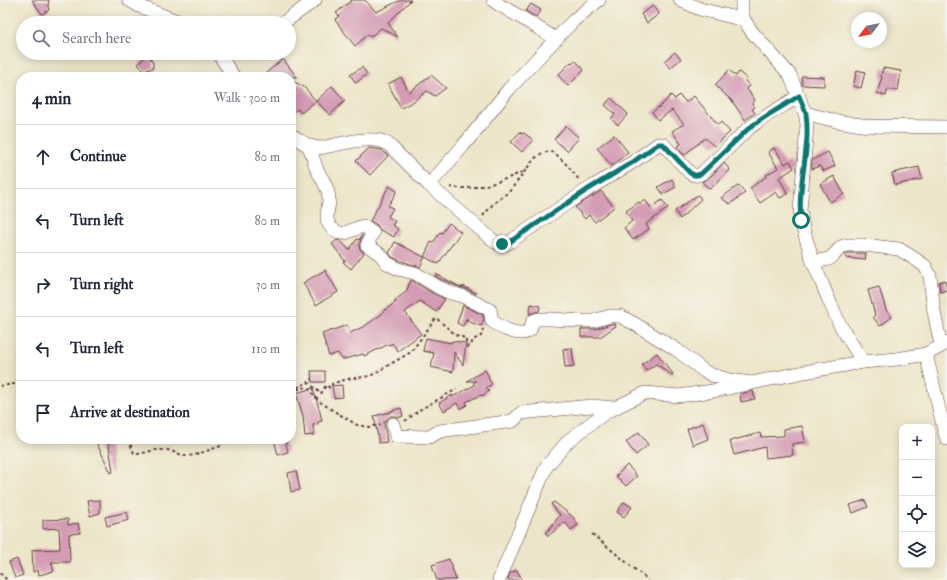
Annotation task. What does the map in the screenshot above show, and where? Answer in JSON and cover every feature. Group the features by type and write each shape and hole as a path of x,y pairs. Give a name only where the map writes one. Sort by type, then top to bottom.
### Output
{"street":[{"path":"129,0 139,6 164,16"},
{"path":"293,16 315,0"},
{"path":"493,0 556,39"},
{"path":"430,184 510,89 574,20 598,0"},
{"path":"680,0 700,9 744,20"},
{"path":"742,0 742,13 744,20 752,32 790,75 805,113 806,138 800,210 803,228 813,262 830,305 840,325 863,362"},
{"path":"226,60 232,72"},
{"path":"297,141 321,148 352,141 384,141 495,242 502,244 508,243 587,190 633,162 658,144 663,144 690,173 698,175 702,173 754,124 799,96"},
{"path":"805,113 836,121 868,126 947,127"},
{"path":"297,141 317,168 328,191 329,206 327,216 331,228 335,231 344,233 362,226 373,232 367,245 381,255 387,263 398,269 415,273 438,287 462,296 490,310 492,321 497,325 505,329 524,333 530,330 533,321 535,320 551,319 592,321 610,316 620,316 677,350 704,371 729,380 751,383"},
{"path":"499,580 546,467 569,440 602,415 615,408 645,393 679,396 720,390 863,362 897,359 926,354 944,344 934,312 930,276 925,266 915,259 899,249 847,245 841,247 829,259 813,262"},
{"path":"926,354 947,439"},
{"path":"393,424 396,436 429,437 440,431 513,421 521,413 591,406 615,408"}],"path":[{"path":"475,224 493,204 509,192 534,159 542,153 552,152 558,156 587,190"},
{"path":"430,184 456,188 473,187 494,183 525,170"},
{"path":"296,387 308,382 321,394 326,385 330,388 332,384 346,379 367,377 372,375 411,352 436,318 456,335 465,338 468,346 471,345 473,340 481,336 484,325"},
{"path":"0,386 16,384"},
{"path":"296,390 308,387 320,402 360,426 369,427 401,423 457,389"},
{"path":"130,444 134,453 138,454 155,450 168,450 185,456 218,447 222,444"},
{"path":"592,534 648,580"},
{"path":"0,573 7,580"}],"building":[{"path":"32,0 49,0 49,10 42,14"},
{"path":"352,0 365,0 376,12 401,0 411,0 388,23 398,37 381,28 370,37 368,34 355,46 335,20 339,16 336,13"},
{"path":"531,4 541,10 536,17 526,11"},
{"path":"653,6 659,14 647,23 641,14"},
{"path":"675,52 681,59 670,68 664,61"},
{"path":"142,60 151,60 153,68 144,71 138,64"},
{"path":"284,60 293,72 267,72"},
{"path":"575,60 584,70 568,86 558,75"},
{"path":"362,67 367,74 356,83 350,75"},
{"path":"883,68 901,71 898,91 888,89 886,96 877,93"},
{"path":"729,70 736,76 739,72 747,79 745,81 750,86 747,89 755,100 752,104 755,107 752,109 755,113 745,120 732,101 715,85"},
{"path":"857,70 865,72 861,88 853,86"},
{"path":"431,75 446,88 435,96 427,91 414,101 401,108 388,84 401,77 409,92"},
{"path":"802,76 824,77 824,86 802,85"},
{"path":"296,83 304,87 316,101 301,113 298,109 296,110"},
{"path":"332,86 345,101 330,115 316,101"},
{"path":"671,95 675,99 679,95 686,102 694,96 718,125 721,122 730,132 714,146 705,138 684,155 677,147 681,144 672,131 684,124 672,110 658,120 652,112 663,104"},
{"path":"611,98 628,114 618,125 611,119 615,114 605,105"},
{"path":"566,126 579,138 567,151 554,139"},
{"path":"520,132 522,134 524,133 533,140 522,152 511,142"},
{"path":"614,135 628,152 612,166 597,148"},
{"path":"369,148 382,150 388,156 370,175 356,161"},
{"path":"774,148 785,164 790,161 794,168 779,178 788,194 780,198 776,192 760,203 750,188 767,176 766,175 778,168 768,152"},
{"path":"828,152 835,166 824,171 819,166 812,169 812,160"},
{"path":"724,163 730,170 710,189 702,182 708,179"},
{"path":"919,167 922,179 895,185 892,173"},
{"path":"834,176 844,194 830,202 820,184"},
{"path":"672,179 676,187 663,194 658,187"},
{"path":"739,185 745,193 730,204 721,198"},
{"path":"389,186 397,191 388,206 393,208 388,217 395,221 392,225 398,229 394,237 380,230 377,225 370,221"},
{"path":"601,191 614,207 595,222 589,215 585,219 575,207"},
{"path":"698,195 701,199 680,219 675,211"},
{"path":"645,200 651,208 662,200 668,208 646,224 649,229 633,240 624,228 632,221 626,211 639,202 640,203"},
{"path":"449,223 461,232 438,264 425,257 420,267 392,257 389,253 395,242 424,257 431,242 433,243 440,232 442,233"},
{"path":"362,235 359,246 364,253 351,269 343,262 345,261 332,244 337,240 341,241 349,250"},
{"path":"866,253 865,260 846,258 845,254"},
{"path":"325,270 338,292 316,305 303,283"},
{"path":"436,274 460,287 442,280 435,276"},
{"path":"411,280 445,299 436,312 420,301 405,312 421,334 398,351 392,343 364,356 363,354 342,359 338,353 329,356 322,334 347,325 350,333 365,326 383,313 382,312 396,302 395,300 406,292"},
{"path":"945,280 947,290 940,292 939,282"},
{"path":"463,286 477,293 476,294 462,288"},
{"path":"879,287 886,310 892,317 880,326 873,317 875,315 868,290"},
{"path":"531,304 540,306 539,311 529,314"},
{"path":"463,305 483,315 484,319 481,326 467,321 468,319 466,319 463,326 457,323"},
{"path":"615,324 616,326 600,337 581,337 581,329 595,329"},
{"path":"426,338 451,343 452,341 466,343 463,365 454,352 453,372 431,367 434,353 423,351"},
{"path":"572,348 574,366 565,367 563,349"},
{"path":"657,353 673,374 672,375 656,364 646,371 642,364"},
{"path":"485,370 492,384 486,388 489,391 482,396 481,395 466,402 467,405 460,409 457,403 444,411 439,403 452,395 452,397 475,385 473,383 476,381 467,381"},
{"path":"311,371 325,371 325,382 312,382"},
{"path":"342,385 343,397 334,398 332,386"},
{"path":"313,388 322,421 313,425 314,435 305,436 303,416 296,393"},
{"path":"753,391 755,399 741,402 740,394"},
{"path":"401,408 403,416 398,418 391,416 384,422 387,442 379,443 374,416"},
{"path":"703,423 708,439 693,445 687,429"},
{"path":"802,426 805,442 792,444 793,455 766,458 765,447 734,455 730,441 760,433 761,437 784,436 784,429"},
{"path":"639,432 648,445 636,455 626,442"},
{"path":"97,444 109,444 113,472 111,473"},
{"path":"275,444 286,444 288,452 278,455"},
{"path":"627,465 637,476 626,486 616,476"},
{"path":"296,471 300,490 291,492 288,473"},
{"path":"100,500 100,513 90,516 87,501"},
{"path":"865,500 868,507 853,513 850,505"},
{"path":"554,502 573,517 578,525 571,530 565,522 548,536 546,533 560,515 551,504"},
{"path":"624,502 632,507 624,517 617,512"},
{"path":"127,512 129,520 107,526 105,517"},
{"path":"68,519 68,525 78,523 80,533 69,534 70,562 51,562 54,571 39,575 38,570 33,572 32,550 60,549 59,528 43,529 43,520"},
{"path":"17,559 23,575 15,578 9,562"},
{"path":"449,559 456,580 437,580 432,565"},
{"path":"517,570 522,580 508,580 510,573"}],"route":[{"path":"502,244 508,243 587,190 633,162 658,144 663,144 690,173 698,175 702,173 754,124 799,96 805,113 806,124 805,166 800,210 801,220"}]}
